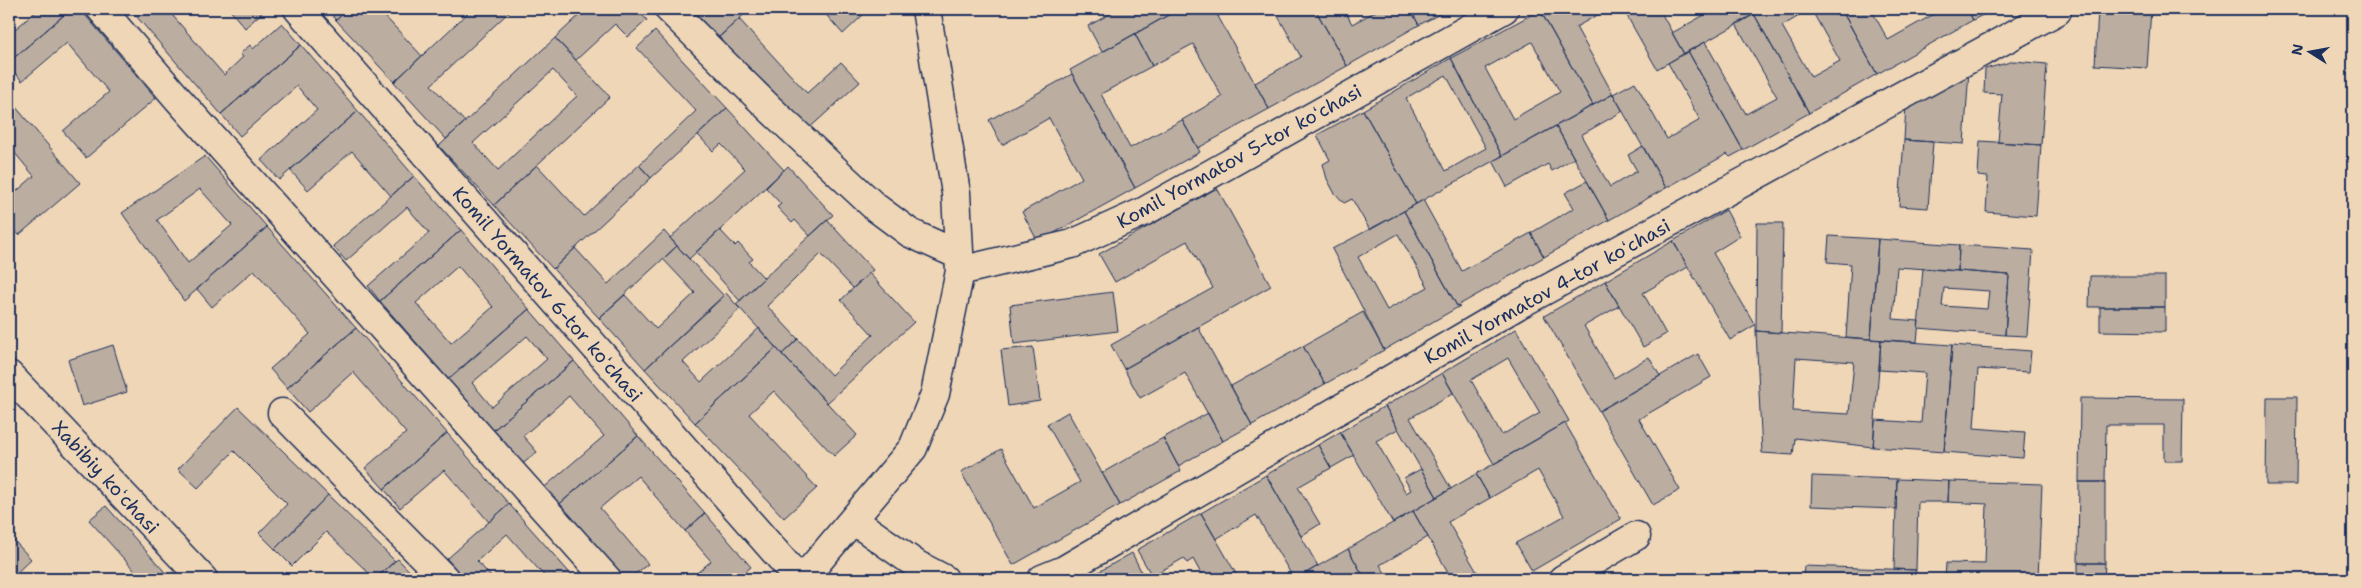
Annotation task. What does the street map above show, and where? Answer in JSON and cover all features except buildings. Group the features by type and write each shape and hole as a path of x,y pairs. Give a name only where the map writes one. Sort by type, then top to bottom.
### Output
{"street":[{"path":"101,9 178,99 606,579"},
{"name":"Komil Yormatov 6-tor koʻchasi","path":"298,9 798,579"},
{"path":"669,9 769,108 874,207 910,233 960,263"},
{"path":"803,579 913,448 935,394 960,263 956,193 926,9"},
{"name":"Komil Yormatov 5-tor koʻchasi","path":"960,263 1072,244 1145,211 1504,9"},
{"name":"Komil Yormatov 4-tor koʻchasi","path":"1042,579 1064,570 1518,305 2057,11"},
{"name":"Xabibiy koʻchasi","path":"9,375 203,579"},
{"path":"282,413 445,579"},
{"path":"853,520 917,565 944,579"},
{"path":"1563,579 1636,536"}]}
